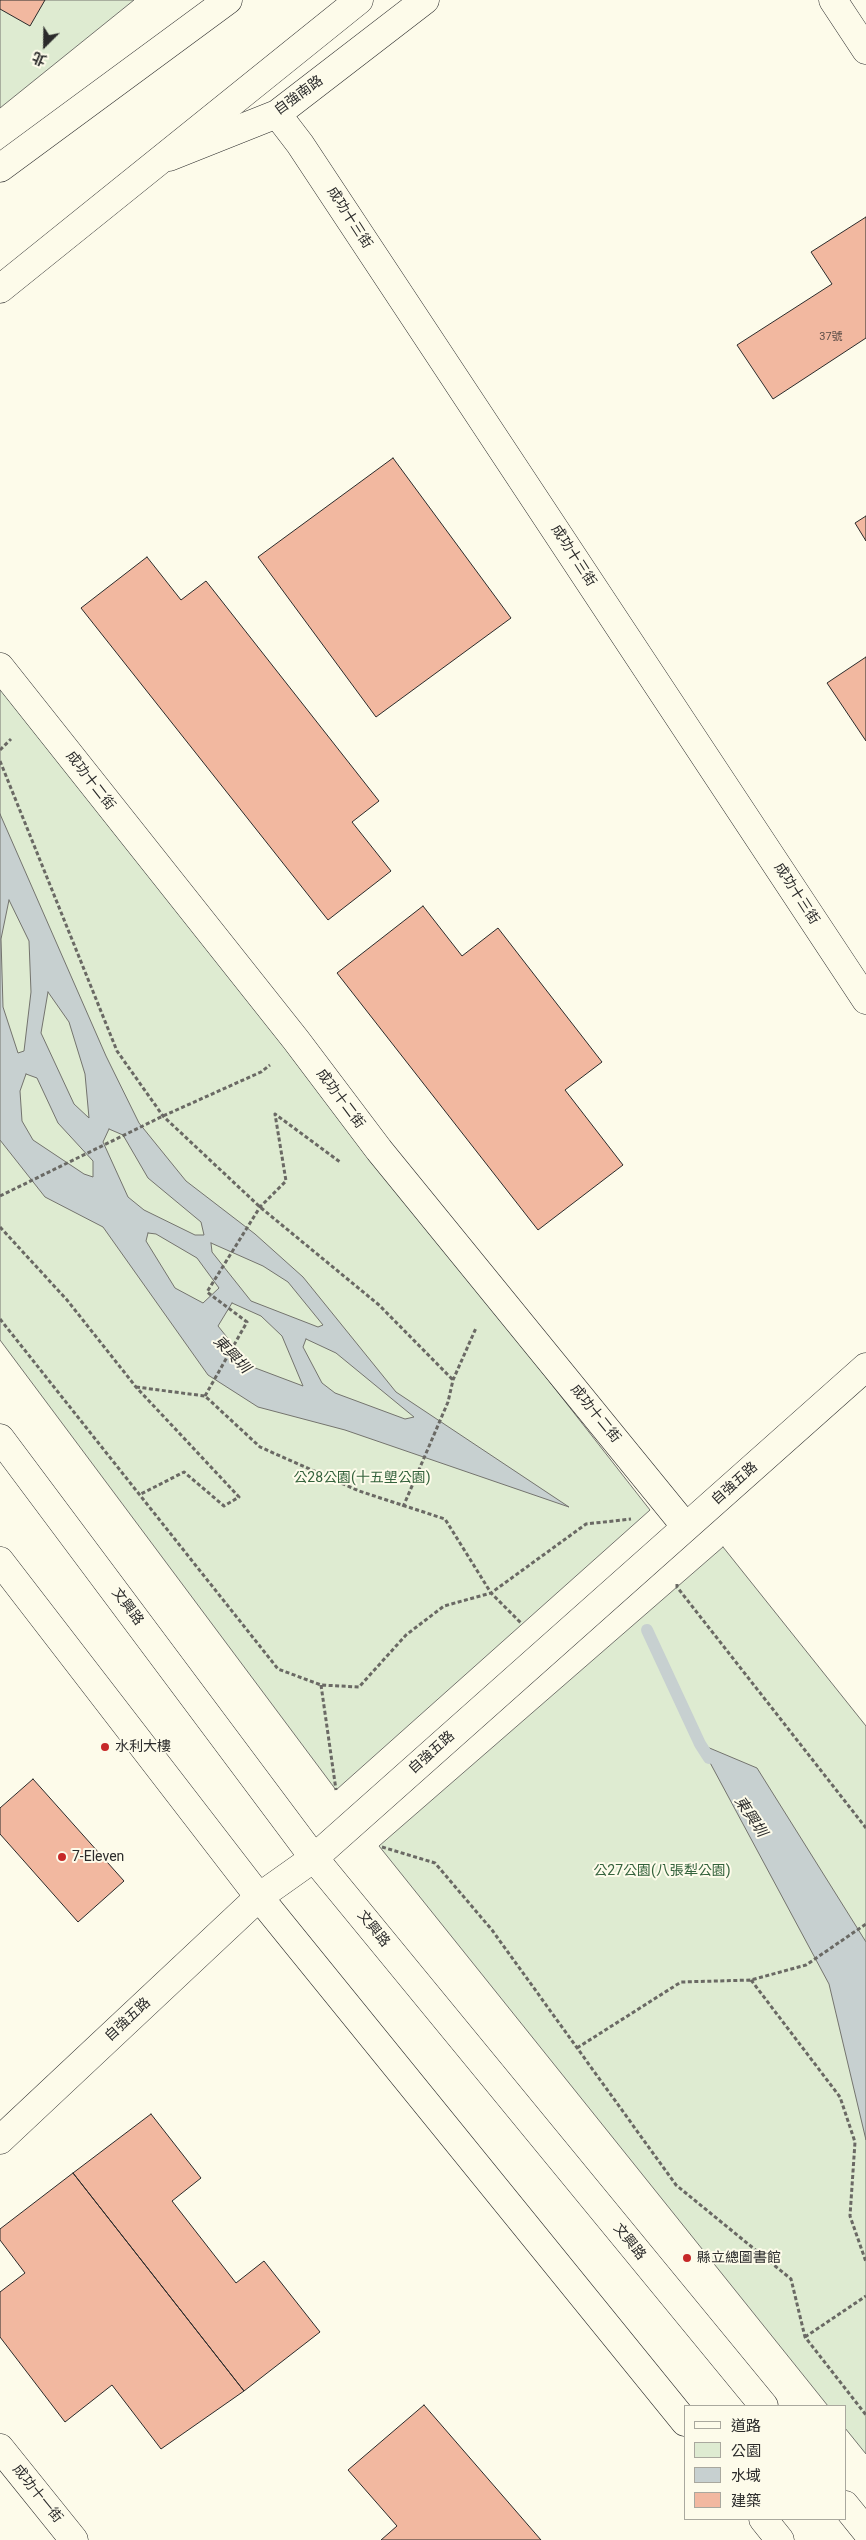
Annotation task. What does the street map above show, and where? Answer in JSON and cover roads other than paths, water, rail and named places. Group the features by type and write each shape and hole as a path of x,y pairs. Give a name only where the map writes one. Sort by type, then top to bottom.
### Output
{"street":[{"path":"0,168 228,0"},
{"name":"自強南路","path":"0,288 358,0"},
{"name":"自強南路","path":"156,162 277,114 425,0"},
{"path":"833,0 866,50"},
{"name":"成功十三街","path":"277,114 300,144 866,1000"},
{"name":"成功十二街","path":"0,667 296,1040 379,1150 686,1527"},
{"name":"自強五路","path":"0,2140 258,1897 314,1858 866,1367"},
{"name":"文興路","path":"0,1438 314,1858 763,2405"},
{"path":"0,1560 258,1897 684,2421"},
{"name":"成功十一街","path":"0,2448 74,2540"},
{"path":"846,2506 866,2531"},
{"path":"764,2520 780,2540"}],"water":[{"path":"0,814 106,1056 139,1123 186,1181 255,1234 303,1277 396,1392 569,1507 345,1430 258,1407 208,1375 103,1227 45,1197 0,1140","holes":["9,900 29,941 31,992 24,1051 18,1053 3,1007 1,939","48,992 69,1022 85,1074 89,1118 74,1104 41,1033","26,1074 37,1078 58,1123 93,1161 93,1177 84,1174 33,1140 22,1121 20,1091","109,1129 123,1135 148,1178 201,1222 204,1235 195,1235 144,1210 128,1197 103,1142","148,1233 156,1234 197,1258 219,1288 203,1303 175,1288 146,1241","211,1243 263,1266 288,1282 323,1325 318,1327 251,1301 212,1252","232,1303 261,1316 282,1336 303,1386 250,1366 218,1326","306,1339 336,1353 414,1417 405,1419 335,1393 322,1383 303,1347"]},
{"path":"700,1744 757,1768 866,1942 866,2140 829,1984"}],"waterway":[{"name":"東興圳","path":"647,1630 700,1744 709,1758"}],"place":[{"name":"水利大樓","path":"105,1747"},
{"name":"7-Eleven","path":"62,1857"},
{"name":"縣立總圖書館","path":"687,2258"}],"park label":[{"name":"公28公園(十五塱公園)","path":"362,1478"},
{"name":"公27公園(八張犁公園)","path":"662,1871"}]}
